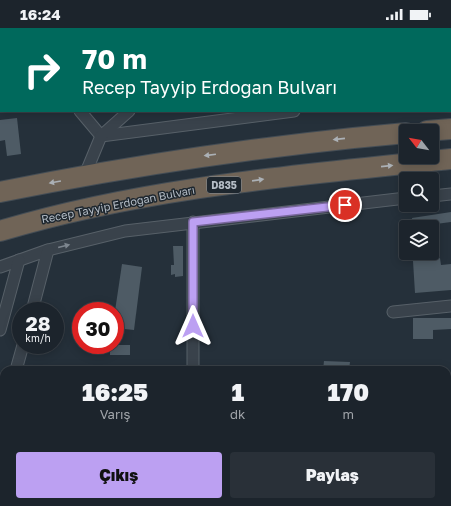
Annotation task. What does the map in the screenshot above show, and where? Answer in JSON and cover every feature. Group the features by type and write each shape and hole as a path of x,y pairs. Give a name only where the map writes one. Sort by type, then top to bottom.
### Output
{"highway":[{"path":"439,130 451,129"},
{"path":"1,192 189,158 338,139 399,134"},
{"name":"Recep Tayyip Erdoğan Bulvarı","path":"0,231 78,210 201,188 284,177 451,159"}],"street":[{"path":"81,112 101,136"},
{"path":"84,177 101,136 128,112"},
{"path":"101,136 286,112"},
{"path":"439,195 451,194"},
{"path":"0,267 48,250 125,231 399,199"},
{"path":"193,222 193,366"},
{"path":"34,302 48,250"},
{"path":"0,330 19,260"},
{"path":"393,312 451,306"},
{"path":"17,366 20,354"}],"building":[{"path":"17,118 21,154 7,156 5,140 0,141 0,120"},
{"path":"451,212 451,222 439,224 439,220 412,220 412,218"},
{"path":"173,246 183,246 183,276 175,277 175,274 171,275 171,265 174,265"},
{"path":"439,258 441,265 451,264 451,290 415,293 413,261 439,260"},
{"path":"122,264 142,267 134,330 124,329 124,302 116,302"},
{"path":"413,318 451,318 451,329 433,330 433,339 413,339"},
{"path":"124,345 130,345 130,355 110,355 124,354"},
{"path":"324,361 350,362 350,366 323,366"}],"route":[{"path":"193,326 193,222 345,205"}]}
